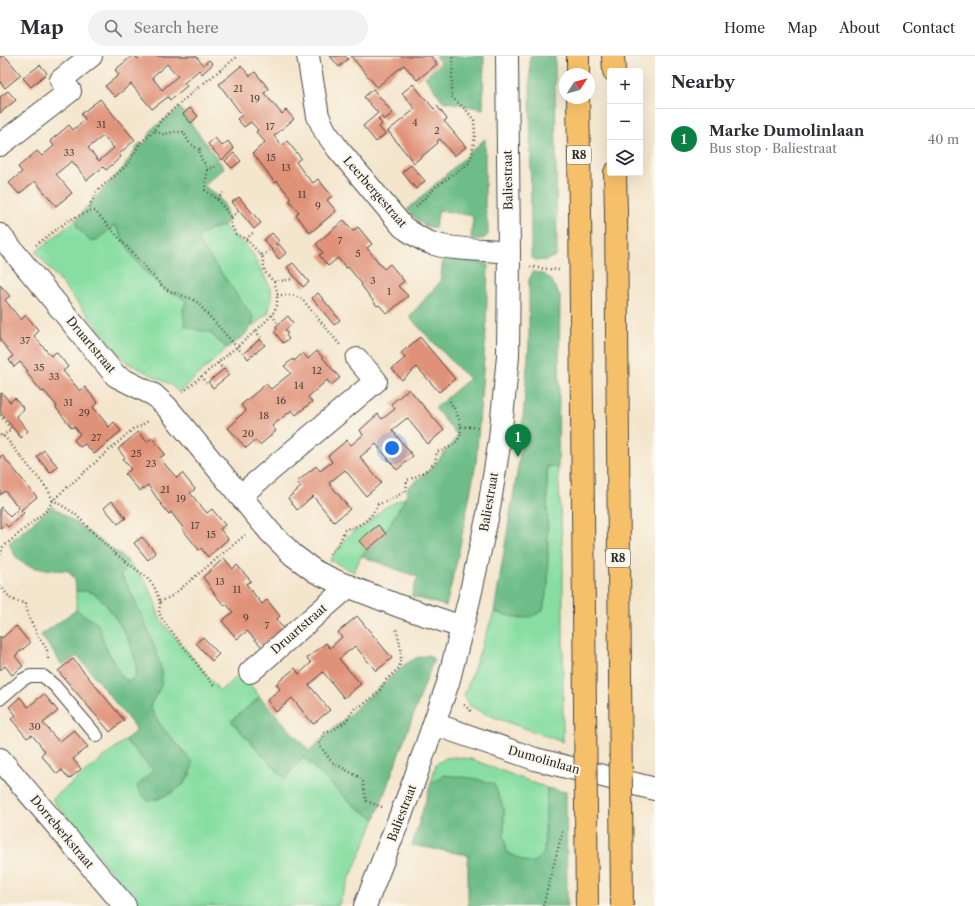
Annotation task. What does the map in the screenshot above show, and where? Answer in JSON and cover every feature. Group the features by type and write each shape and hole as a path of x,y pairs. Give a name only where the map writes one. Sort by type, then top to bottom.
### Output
{"highway":[{"path":"578,56 578,68"},
{"path":"614,56 614,68"},
{"name":"R8","path":"578,104 587,906"},
{"name":"R8","path":"615,176 622,906"}],"street":[{"path":"0,145 70,91 61,80 91,56"},
{"name":"Leerbergestraat","path":"308,56 318,116 325,131 338,149 404,227 410,232 431,243 452,247 509,252"},
{"name":"Baliestraat","path":"365,906 412,788 448,683 469,600 488,514 500,439 508,356 509,252 507,56"},
{"name":"Druartstraat","path":"0,235 116,376 154,395 166,406 261,522 293,555 318,573 399,606 462,627"},
{"path":"240,496 376,381 357,359"},
{"name":"Druartstraat","path":"250,672 349,586"},
{"name":"Dumolinlaan","path":"434,724 535,759 655,789"},
{"name":"Dorreberkstraat","path":"0,759 125,906"}],"lane":[{"path":"0,699 22,680 30,676 43,676 55,686 97,736"}],"path":[{"path":"90,211 91,203 98,190 128,164 140,143 154,131 161,120 194,91 238,56"},
{"path":"398,221 418,205 437,186 469,163 472,154 475,135 474,120 451,96 453,59 451,56"},
{"path":"0,555 3,547 48,509 54,500 133,429 141,426 237,347 272,315 277,305 277,295 274,282 266,272 262,256 246,239 236,234 231,225 231,217 217,199 205,190 207,170 201,159 199,150 189,142 183,132 163,134 154,131"},
{"path":"199,150 202,146"},
{"path":"207,170 218,165"},
{"path":"217,199 223,193"},
{"path":"20,259 69,220 90,211 95,211 166,290 196,301 242,353"},
{"path":"231,217 238,212"},
{"path":"246,239 254,232"},
{"path":"262,256 269,251"},
{"path":"525,266 559,270"},
{"path":"274,282 293,279"},
{"path":"277,295 292,295 302,299 344,350 357,359"},
{"path":"272,315 277,322"},
{"path":"255,331 261,337"},
{"path":"218,363 223,369"},
{"path":"201,376 206,383"},
{"path":"318,573 330,554 339,544 345,529 359,526 364,523 370,518 378,504 388,501 406,491 407,480 423,472 436,461 437,452 454,444 459,438 461,428 459,418 449,400"},
{"path":"1,417 11,429 1,436 48,490 54,500 64,508 74,513 112,551 145,576 154,586 160,602 159,613 162,619 215,687"},
{"path":"160,602 172,596 261,522"},
{"path":"0,586 11,599 26,604 29,619 35,627 39,638 46,646 48,652 48,661 43,676"},
{"path":"380,814 383,807 366,801 363,782 359,776 332,762 319,745 324,733 332,731 346,721 355,708 372,698 380,690 386,680 399,668 401,648 395,619 399,606"},
{"path":"543,906 565,821"}],"green space":[{"path":"435,56 484,56 483,109 443,101 425,77 441,63"},
{"path":"530,56 555,56 557,255 541,261 531,258"},
{"path":"179,107 224,168 204,185 223,202 229,221 223,226 211,229 200,235 198,241 253,317 251,327 248,331 227,348 210,332 185,326 183,311 186,301 178,295 164,290 148,274 134,258 115,225 97,240 90,241 77,227 78,218 84,210 124,167 140,143 144,145 153,128 174,113"},
{"path":"485,139 485,208 488,235 483,239 471,239 473,216 439,210 435,228 423,225 407,210"},
{"path":"78,218 77,227 107,232 114,224 134,258 148,274 164,290 178,295 186,301 183,312 197,330 210,332 227,348 179,393 171,385 126,362 36,252"},
{"path":"223,226 248,247 271,289 272,300 268,313 253,326 253,317 198,241 200,235 211,229"},
{"path":"444,254 488,264 486,332 476,463 458,556 446,606 411,596 418,577 361,556 389,526 406,497 408,487 429,471 458,436 435,408 469,379 409,317 440,282"},
{"path":"533,272 544,274 550,279 560,296 558,468 547,466 548,584 543,610 537,614 525,618 519,618 494,612 520,455 529,344 529,280"},
{"path":"547,466 558,468 563,558 563,742 488,715 470,706 464,696 494,612 521,619 543,609 548,584"},
{"path":"406,497 389,526 361,556 354,572 330,560 352,532 363,527 384,508"},
{"path":"52,506 126,559 127,568 121,575 147,628 162,672 162,681 159,691 150,706 154,715 164,729 193,763 191,771 183,784 171,793 156,799 148,801 139,792 137,786 153,770 125,740 137,730 78,656 62,665 41,635 76,610 98,624 106,648 122,678 129,681 136,677 135,659 129,641 120,624 101,599 89,591 76,591 75,580 69,571 31,567 19,560 13,553 9,543"},
{"path":"126,559 145,581 153,596 160,619 220,691 241,673 260,697 231,721 285,779 303,757 352,804 375,819 338,906 139,906 52,799 125,740 153,770 156,800 184,784 191,773 183,750 168,736 154,715 150,706 158,691 134,598 121,574 127,568"},
{"path":"76,591 88,591 94,593 114,616 129,641 135,659 136,677 129,681 122,678 106,648 98,624 76,610"},
{"path":"428,655 434,659 375,819 352,804 303,757 285,779 231,721 260,697 309,751 404,665 416,658"},
{"path":"455,757 471,759 547,788 544,853 535,862 524,862 507,852 504,835 504,809 444,775 431,783 436,764 446,758"},
{"path":"444,775 472,778 494,784 504,809 504,835 507,852 524,861 535,862 544,853 547,788 566,792 567,906 468,906 468,855 412,845 431,783"}],"building":[{"path":"0,56 5,56 21,75 5,88 0,82"},
{"path":"132,56 135,56 138,59 142,56 196,56 203,65 209,60 213,64 202,74 199,70 184,83 187,86 170,100 168,97 152,109 131,84 115,97 105,86 119,75 115,70","holes":["167,64 178,76 162,90 152,77"]},
{"path":"330,56 345,56 348,59 339,67"},
{"path":"351,56 431,56 437,64 417,80 404,65 377,87"},
{"path":"40,65 47,73 31,87 23,78"},
{"path":"241,66 250,76 255,72 269,89 264,93 282,114 286,110 294,119 274,136 282,146 287,141 301,158 296,162 304,173 313,183 318,179 332,196 327,200 336,211 310,233 296,215 299,212 289,200 291,198 277,181 275,183 253,153 265,142 256,132 258,130 251,122 244,127 237,119 242,115 219,84"},
{"path":"413,84 434,109 437,106 447,119 444,121 466,147 454,156 440,139 437,141 438,143 414,163 388,131 415,109 402,93"},
{"path":"373,89 393,113 384,120 381,116 378,119 382,124 379,127 385,134 376,142 363,126 378,113 364,97"},
{"path":"8,91 16,100 0,113 0,97"},
{"path":"100,99 135,140 119,154 121,157 106,170 103,167 87,180 72,161 56,174 72,193 56,206 35,181 19,194 9,183 22,172 18,167 37,151 42,156 54,146 50,141 69,125 73,130 85,119 81,114","holes":["103,136 114,148 99,161 88,148"]},
{"path":"190,108 198,116 191,123 183,114"},
{"path":"215,138 222,146 228,141 234,149 222,160 208,144"},
{"path":"234,153 241,161 232,168 225,161"},
{"path":"411,165 425,181 416,189 402,172"},
{"path":"239,197 261,223 254,229 232,202"},
{"path":"344,220 353,231 358,227 372,244 367,248 384,269 390,264 404,281 398,286 408,296 387,314 379,305 377,306 361,285 362,284 348,267 346,268 338,258 328,266 319,255 323,253 316,244"},
{"path":"272,233 279,241 275,244 277,246 279,244 286,253 279,259 264,240"},
{"path":"293,263 309,282 303,287 287,267"},
{"path":"0,285 10,296 5,300 21,320 26,315 39,331 34,336 51,356 56,352 68,367 63,371 80,391 85,387 98,403 93,407 109,427 114,422 121,431 94,454 85,444 80,447 74,440 80,434 74,426 72,428 56,408 57,406 44,391 42,392 20,362 14,367 9,360 13,356 0,340"},
{"path":"318,293 340,320 334,325 312,298"},
{"path":"288,316 293,323 285,330 288,333 286,335 289,339 283,343 274,331 277,329 276,326"},
{"path":"420,337 455,379 439,392 417,367 402,380 392,369 405,358 401,353"},
{"path":"260,339 265,345 248,359 244,353"},
{"path":"317,351 340,378 331,385 327,380 308,397 312,402 296,415 292,410 272,426 276,431 260,445 256,440 246,448 228,428 246,411 241,405 266,384 271,389 291,373 284,366 293,359 294,361 303,353 308,359"},
{"path":"224,369 229,375 213,388 208,382"},
{"path":"409,389 444,430 428,444 407,418 392,430 413,456 397,470 376,444 360,457 381,483 366,496 345,470 329,483 350,509 334,522 313,496 297,510 288,498 301,487 297,482 316,466 320,471 332,462 328,456 347,440 351,445 363,435 360,430 378,414 382,419 395,409 391,404"},
{"path":"2,393 10,402 15,398 24,409 16,416 28,431 21,438 0,412 0,394"},
{"path":"138,432 147,442 152,438 165,454 160,458 168,468 177,478 182,473 195,489 190,493 207,513 212,509 225,525 220,529 228,539 208,557 201,548 199,550 171,512 169,514 148,485 140,491 125,474 131,469 123,459 125,458 118,449"},
{"path":"44,450 58,467 50,473 37,457"},
{"path":"2,455 37,497 21,510 24,513 8,527 5,524 0,528 0,508 1,507 10,517 19,508 5,491 0,495 0,457"},
{"path":"112,501 126,518 118,524 104,508"},
{"path":"378,525 386,534 367,550 359,541"},
{"path":"142,537 156,553 148,560 134,543"},
{"path":"224,558 233,569 237,565 251,581 246,584 262,604 267,600 280,616 276,620 285,630 263,648 247,631 237,639 222,621 233,612 216,596 203,577"},
{"path":"357,616 392,658 376,671 355,646 339,659 361,684 344,698 323,672 309,685 330,710 313,724 292,698 276,712 267,700 280,689 276,684 295,668 299,674 311,663 307,658 326,643 330,648 342,637 338,632"},
{"path":"16,626 30,643 15,656 23,666 12,675 5,666 0,670 0,636 2,638"},
{"path":"203,637 219,654 212,661 196,643"},
{"path":"73,659 124,720 110,732 58,671"},
{"path":"44,694 58,711 43,723 59,742 74,730 88,747 73,759 81,769 69,779 62,770 57,774 41,755 45,751 32,735 27,738 11,719 16,715 9,707 20,697 28,707"}],"place":[{"name":"Marke Dumolinlaan","path":"518,457"}]}
